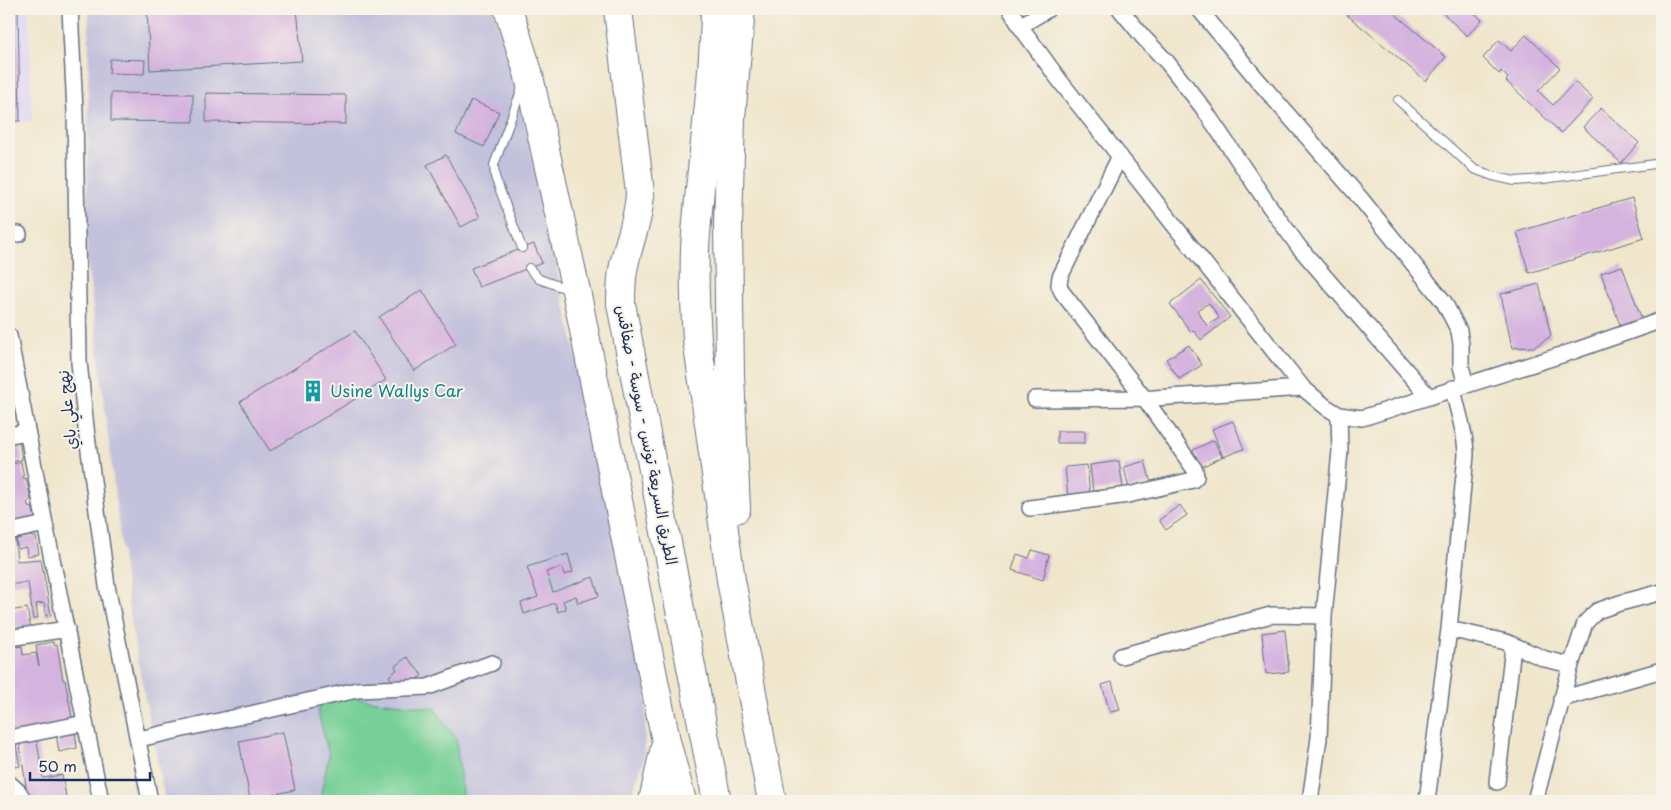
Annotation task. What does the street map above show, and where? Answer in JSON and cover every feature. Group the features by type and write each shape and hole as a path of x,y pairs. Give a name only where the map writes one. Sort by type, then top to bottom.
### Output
{"highway":[{"path":"508,9 528,72 576,292 666,741 682,801"},
{"name":"الطريق السريعة تونس - سوسة - صفاقس","path":"618,9 640,193 637,219 623,268 621,304 717,801"},
{"path":"715,9 712,72 695,246 694,302 701,376 731,580 772,801"},
{"path":"731,580 738,535 730,356 728,225 731,117 741,9"},
{"path":"653,801 666,741"}],"street":[{"name":"نهج علي باي","path":"70,9 75,111 79,362 107,586 150,801"},
{"path":"1010,9 1060,81 1303,388 1326,407 1340,415 1362,418 1574,351 1662,320"},
{"path":"1020,26 1048,9"},
{"path":"1120,9 1167,62 1203,108 1299,246 1394,359 1429,397"},
{"path":"1199,9 1361,199 1444,302 1459,330 1461,366 1456,409 1466,445 1466,455 1449,629 1427,801"},
{"path":"1030,508 1128,495 1196,478 1195,470 1145,399 1062,292 1059,285 1060,277 1120,156"},
{"path":"9,336 26,432 101,801"},
{"path":"1035,399 1145,399 1303,388"},
{"path":"1310,801 1319,738 1324,616 1340,462 1340,415"},
{"path":"9,435 26,432"},
{"path":"9,532 45,524"},
{"path":"1534,801 1561,699 1586,623 1597,611 1662,592"},
{"path":"1121,656 1271,615 1324,616"},
{"path":"9,638 67,629"},
{"path":"1449,629 1506,642 1546,659 1571,666"},
{"path":"1497,782 1514,646"},
{"path":"139,739 357,690 428,687 492,663"},
{"path":"1561,699 1662,670"},
{"path":"9,738 85,723"},
{"path":"9,783 19,792 24,801"}],"lane":[{"path":"522,248 495,177 494,165 528,72"},
{"path":"1398,100 1474,169 1493,176 1515,181 1543,180 1662,163"},
{"path":"529,268 533,274 546,283 576,292"}],"shaded area":[{"path":"9,9 29,9 32,121 9,125"},
{"path":"89,9 492,9 509,50 647,678 644,759 629,801 165,801 130,620 87,259"}],"green space":[{"path":"341,694 368,700 434,708 456,739 463,801 327,801 321,794 329,755 318,712 320,702"}],"building":[{"path":"9,9 18,9 20,121 9,121"},
{"path":"147,9 297,9 302,61 150,70"},
{"path":"1340,9 1389,9 1446,57 1426,81"},
{"path":"1439,9 1470,9 1482,20 1467,36"},
{"path":"1526,35 1560,68 1538,91 1553,105 1575,82 1593,99 1561,133 1506,81 1508,78 1501,71 1499,74 1483,58 1499,40 1511,51"},
{"path":"110,59 145,60 144,74 109,73"},
{"path":"111,93 193,94 193,122 111,121"},
{"path":"206,93 346,95 346,124 206,122"},
{"path":"471,100 499,112 484,147 456,134"},
{"path":"1601,108 1639,143 1621,163 1583,127"},
{"path":"446,155 480,217 461,227 427,165"},
{"path":"1632,198 1644,238 1529,273 1517,232"},
{"path":"534,244 542,263 479,287 471,268"},
{"path":"1622,266 1644,325 1623,333 1601,273"},
{"path":"1201,280 1230,317 1201,340 1193,330 1191,332 1170,304","holes":["1209,303 1219,318 1207,326 1197,310"]},
{"path":"1539,284 1551,336 1534,347 1512,348 1501,294"},
{"name":"Usine Wallys Car","path":"422,290 456,344 414,371 379,317"},
{"name":"Usine Wallys Car","path":"355,331 386,380 270,451 240,402"},
{"path":"1189,345 1202,365 1179,379 1166,359"},
{"path":"1233,421 1244,449 1223,457 1212,429"},
{"path":"1057,431 1085,431 1085,443 1057,443"},
{"path":"19,439 22,460 9,462 9,441"},
{"path":"1214,440 1222,457 1201,467 1193,450"},
{"path":"1119,461 1123,488 1093,491 1090,465"},
{"path":"1145,461 1151,483 1129,489 1124,467"},
{"path":"21,462 24,479 26,478 31,499 27,503 29,508 32,507 36,522 9,528 9,465"},
{"path":"1087,465 1090,495 1068,498 1065,467"},
{"path":"1180,505 1187,515 1166,530 1159,520"},
{"path":"36,537 39,554 27,556 26,547 18,549 16,539"},
{"path":"15,539 17,561 41,559 51,615 46,616 44,603 36,604 38,618 33,619 28,582 9,585 9,541"},
{"path":"1032,550 1049,555 1043,580 1012,570 1017,554 1029,558"},
{"path":"568,554 573,572 564,575 562,567 546,572 553,592 593,577 599,596 578,603 576,596 563,601 566,609 558,612 555,603 524,614 521,603 538,597 527,567"},
{"path":"27,608 31,630 12,634 9,626 9,611"},
{"path":"1285,630 1289,672 1266,674 1262,633"},
{"path":"15,642 17,647 22,646 23,655 36,653 39,666 36,645 53,642 54,645 57,644 73,723 9,735 9,643"},
{"path":"407,657 422,675 410,685 399,689 389,676 397,670 395,666"},
{"path":"1112,682 1120,710 1110,712 1102,685"},
{"path":"75,730 77,748 59,752 56,734"},
{"path":"283,732 295,790 250,799 239,741"},
{"path":"36,736 43,778 62,775 67,801 26,801 23,787 26,786 19,739"},
{"path":"16,746 20,766 9,768 9,747"}],"place":[{"name":"Usine Wallys Car","path":"313,391"}]}
